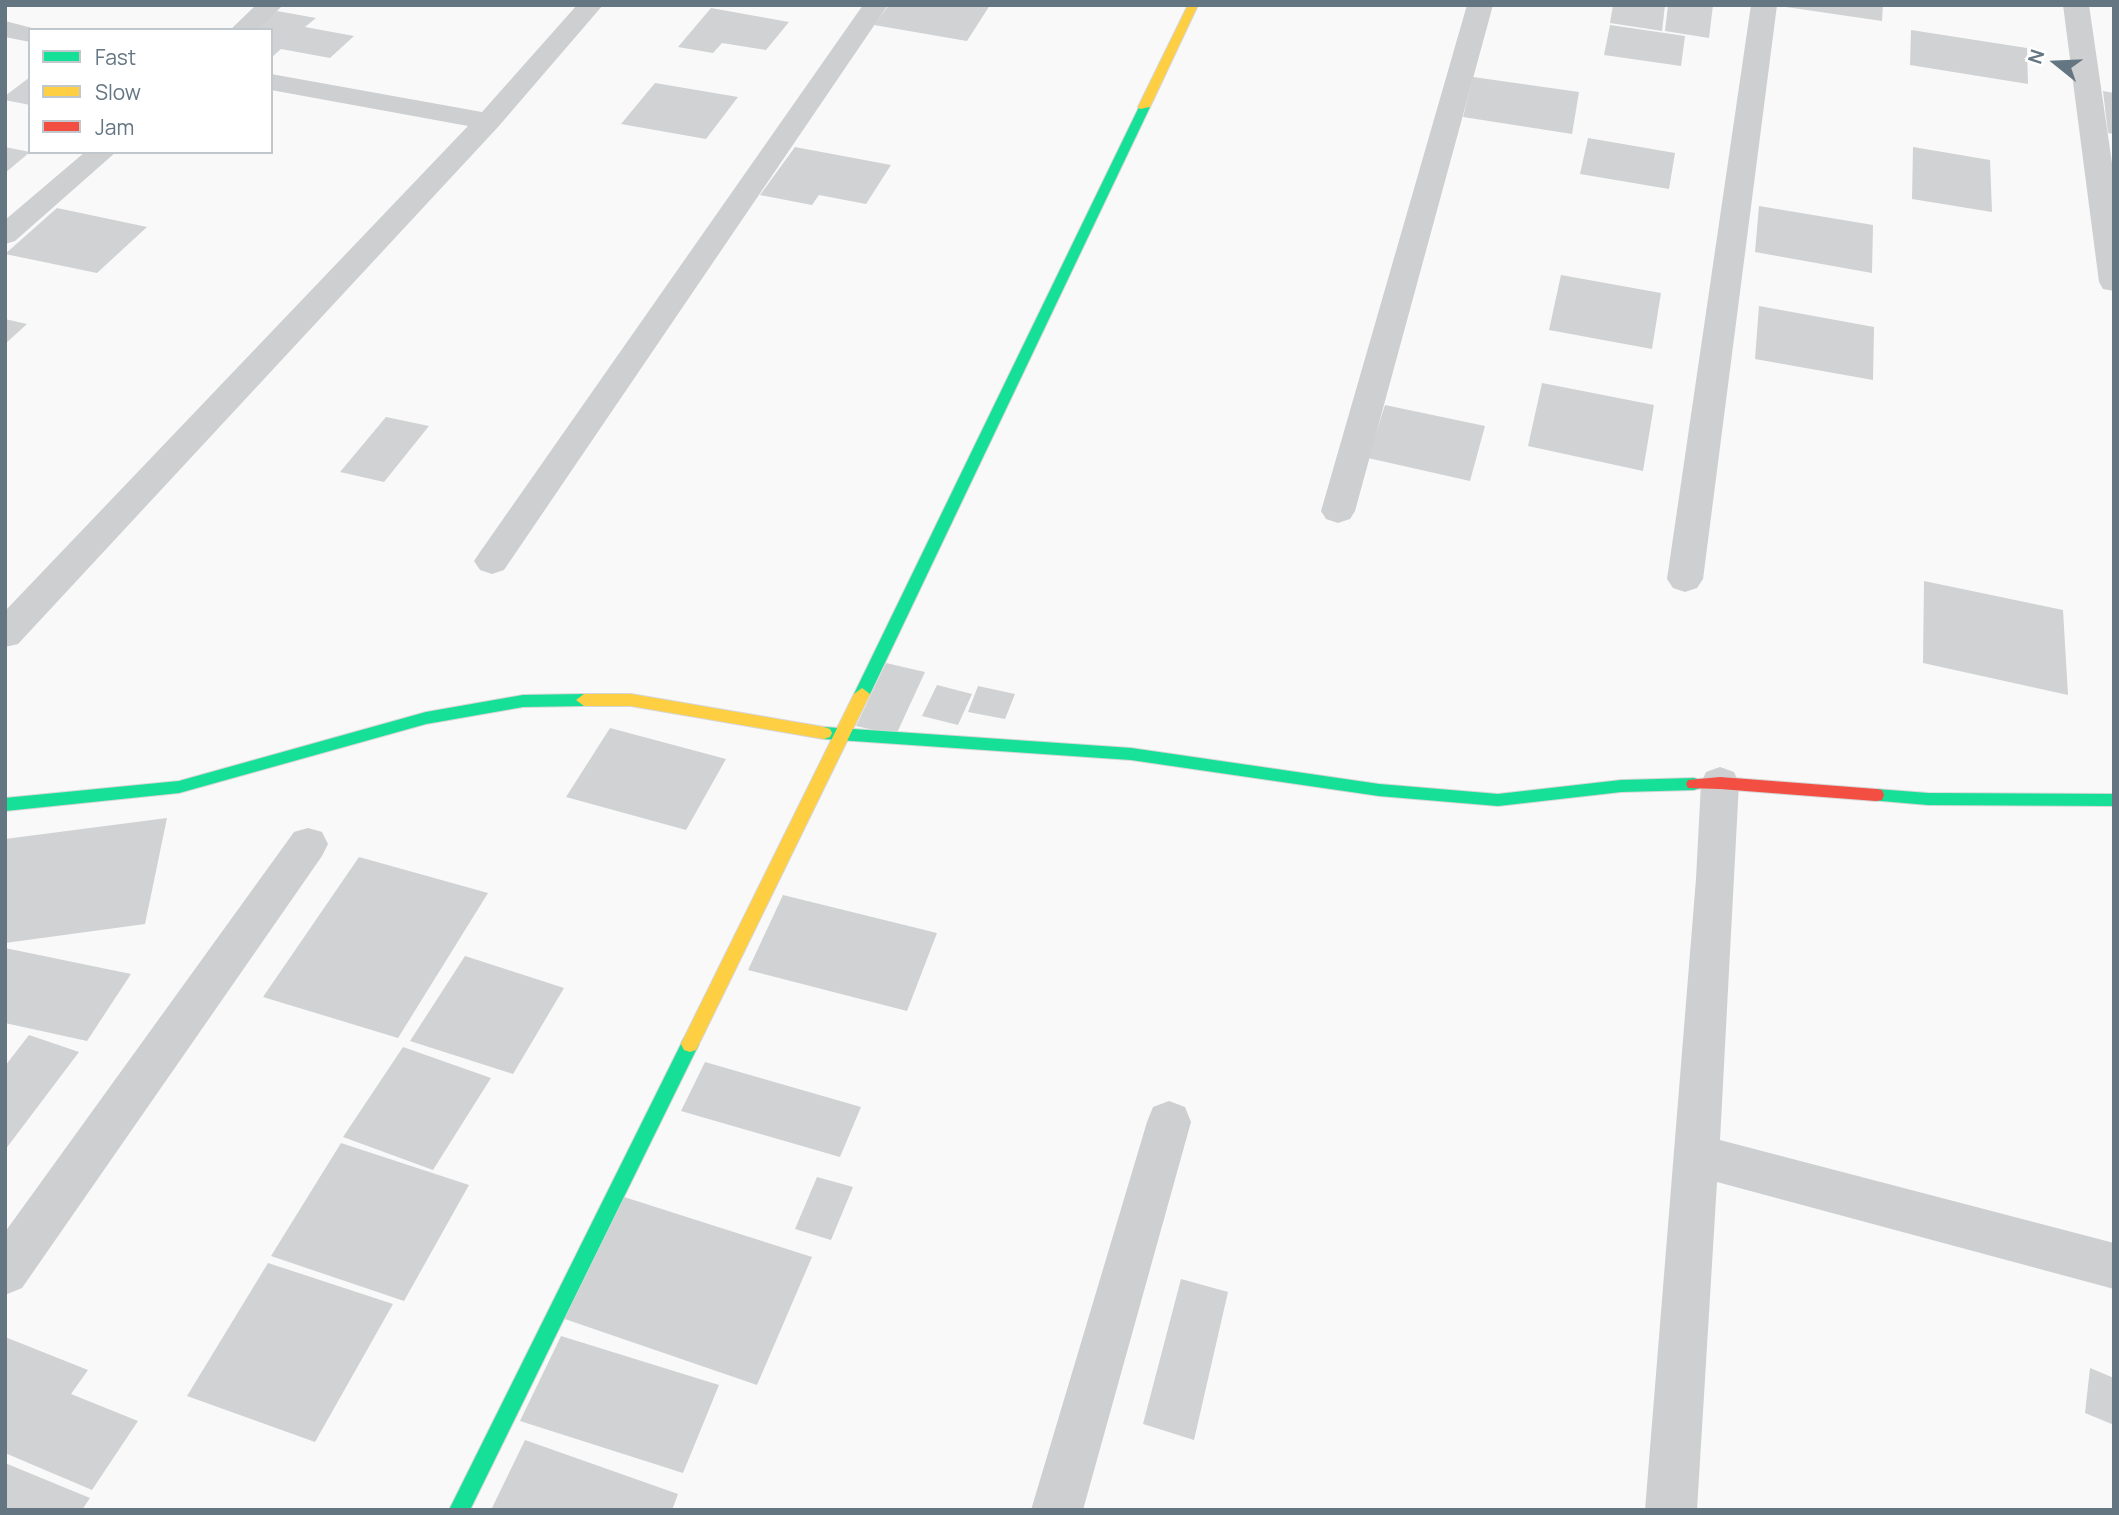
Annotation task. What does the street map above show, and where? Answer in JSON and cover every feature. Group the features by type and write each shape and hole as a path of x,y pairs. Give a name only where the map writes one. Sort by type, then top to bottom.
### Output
{"street":[{"path":"245,28 271,5"},
{"path":"5,634 488,121 591,5"},
{"path":"492,561 876,5"},
{"path":"459,1510 842,736 1193,5"},
{"path":"1338,511 1480,5"},
{"path":"1685,579 1764,5"},
{"path":"2076,5 2114,282"},
{"path":"5,29 28,34"},
{"path":"273,82 488,121"},
{"path":"5,235 100,154"},
{"path":"5,805 179,787 426,718 523,701 631,700 842,736 1131,754 1379,790 1498,800 1621,786 1720,783 1928,800 2114,800"},
{"path":"1671,1510 1716,879 1720,783"},
{"path":"5,1272 309,844"},
{"path":"1057,1510 1169,1122"},
{"path":"1697,1155 2114,1266"}],"building":[{"path":"889,5 990,5 967,41 874,25"},
{"path":"1613,5 1665,5 1662,31 1610,23"},
{"path":"1668,5 1713,5 1709,38 1665,31"},
{"path":"1883,5 1882,21 1786,7"},
{"path":"711,8 789,22 766,50 722,43 713,53 678,47"},
{"path":"277,11 316,18 305,27 354,36 330,58 281,49 273,56 273,28 257,28"},
{"path":"1610,25 1685,36 1681,66 1604,55"},
{"path":"1911,30 2027,48 2028,84 1910,65"},
{"path":"1473,77 1579,92 1572,134 1463,117"},
{"path":"28,79 28,105 5,100 5,96"},
{"path":"655,83 738,97 706,139 621,124"},
{"path":"2103,91 2114,93 2114,134 2108,133"},
{"path":"1588,138 1675,153 1669,189 1580,174"},
{"path":"5,147 28,152 28,154 5,173"},
{"path":"795,147 891,165 866,204 819,195 812,205 760,195"},
{"path":"1913,147 1990,160 1992,212 1912,199"},
{"path":"1759,206 1873,225 1872,273 1755,252"},
{"path":"57,208 147,227 97,273 5,254"},
{"path":"1561,275 1661,293 1652,349 1549,330"},
{"path":"1759,306 1874,327 1873,380 1755,359"},
{"path":"5,319 27,324 5,344"},
{"path":"1542,383 1654,405 1643,471 1528,446"},
{"path":"1385,405 1485,426 1470,481 1368,458"},
{"path":"386,417 429,426 384,482 340,472"},
{"path":"1924,581 2063,610 2068,695 1923,663"},
{"path":"886,663 925,672 896,735 856,726"},
{"path":"937,685 972,694 958,725 922,716"},
{"path":"978,686 1015,694 1005,719 968,712"},
{"path":"610,728 726,759 686,830 566,797"},
{"path":"167,818 145,924 5,943 5,839"},
{"path":"359,857 488,893 398,1038 263,997"},
{"path":"783,895 937,933 907,1011 748,970"},
{"path":"5,948 131,974 87,1041 5,1023"},
{"path":"465,956 564,988 513,1074 410,1041"},
{"path":"29,1035 79,1052 5,1150 5,1066"},
{"path":"403,1047 491,1078 433,1170 343,1137"},
{"path":"705,1062 861,1107 840,1157 681,1111"},
{"path":"341,1143 469,1185 404,1301 271,1256"},
{"path":"817,1177 853,1187 831,1240 795,1229"},
{"path":"621,1196 812,1257 757,1385 559,1317"},
{"path":"268,1263 393,1304 315,1442 187,1396"},
{"path":"1181,1279 1228,1292 1194,1440 1143,1424"},
{"path":"561,1336 719,1385 683,1473 520,1421"},
{"path":"5,1337 88,1370 71,1394 138,1421 92,1490 5,1453"},
{"path":"2090,1368 2114,1378 2114,1425 2085,1413"},
{"path":"525,1440 678,1494 672,1510 491,1510"},
{"path":"5,1463 90,1498 82,1510 5,1510"}],"traffic: fast":[{"path":"862,694 1144,107"},
{"path":"5,805 179,787 426,718 523,701 584,700"},
{"path":"824,733 1131,754 1379,790 1498,800 1621,786 1694,784"},
{"path":"1876,795 1928,799 2114,800"},
{"path":"459,1510 690,1044"}],"traffic: slow":[{"path":"1144,107 1193,5"},
{"path":"690,1044 862,694"},
{"path":"584,700 631,700 824,733"}],"traffic: jam":[{"path":"1694,784 1720,783 1876,795"}]}
